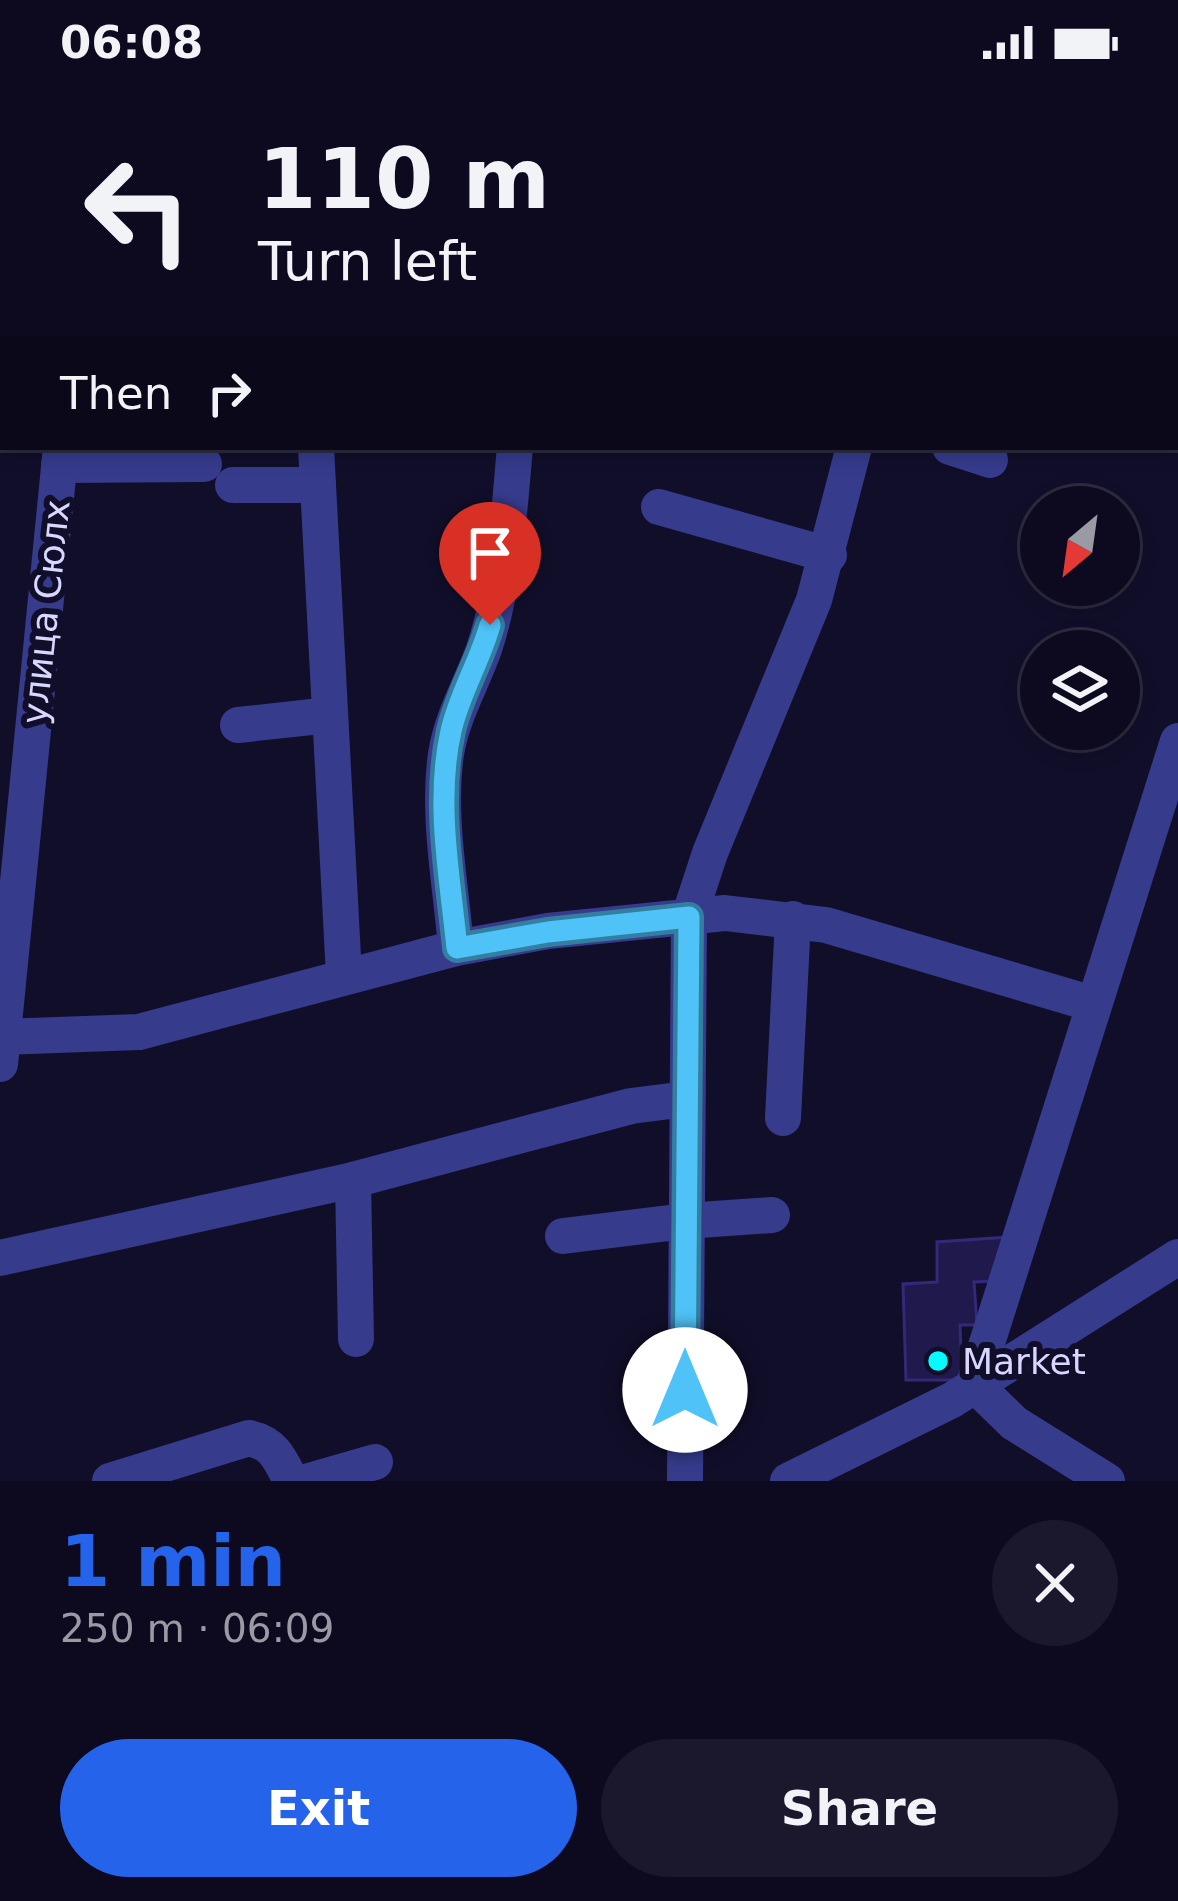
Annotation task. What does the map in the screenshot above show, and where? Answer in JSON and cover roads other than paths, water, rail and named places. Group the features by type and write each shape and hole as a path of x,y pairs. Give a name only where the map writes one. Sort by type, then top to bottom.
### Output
{"street":[{"path":"316,450 344,976"},
{"path":"457,948 443,805 446,758 452,724 484,649 496,601 515,450"},
{"path":"685,1481 689,917 710,853 814,600 853,450"},
{"path":"959,450 990,460"},
{"path":"60,456 317,485"},
{"name":"улица Сюлх","path":"1,1051 60,456"},
{"path":"659,507 829,555"},
{"path":"238,725 330,715"},
{"path":"974,1384 1178,741"},
{"path":"1,1051 194,1020 457,948 548,932 725,914 826,925 1093,1004"},
{"path":"783,1118 794,919"},
{"path":"0,1258 353,1180 631,1106 686,1099"},
{"path":"353,1180 356,1339"},
{"path":"563,1236 772,1216"},
{"path":"788,1481 925,1415 1178,1257"},
{"path":"974,1384 1014,1423 1107,1481"},
{"path":"110,1481 249,1438 264,1441 277,1452 291,1481"},
{"path":"309,1481 375,1462"}],"place":[{"name":"Market","path":"938,1361"}]}
